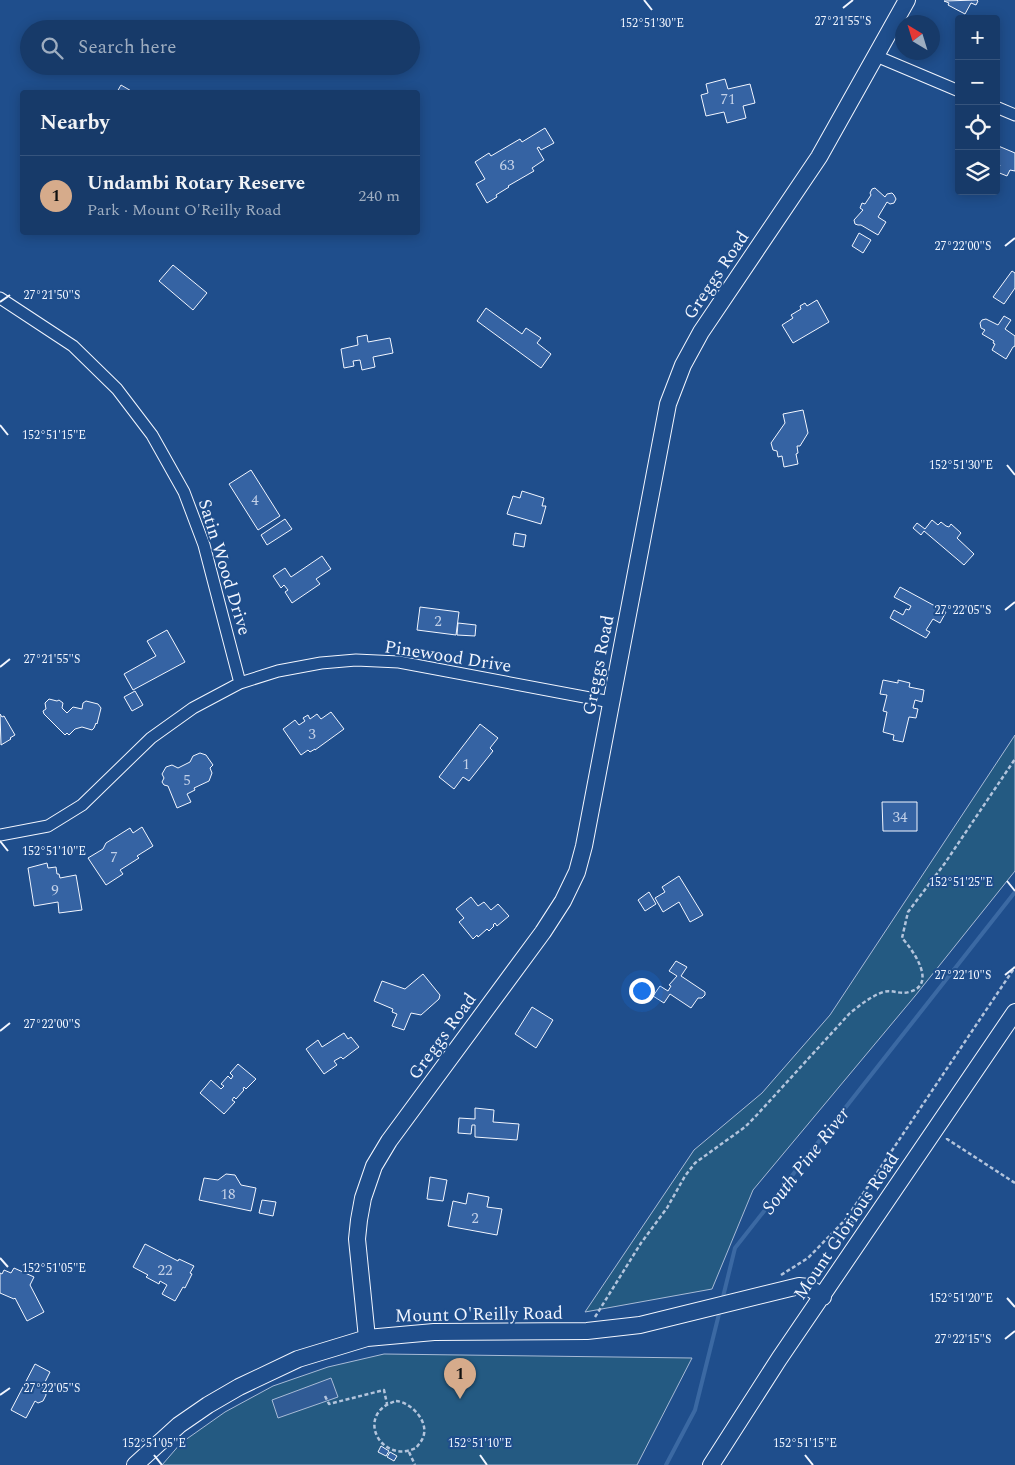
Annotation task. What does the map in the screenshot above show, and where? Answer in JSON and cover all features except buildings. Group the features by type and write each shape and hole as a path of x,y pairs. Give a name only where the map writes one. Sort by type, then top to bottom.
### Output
{"street":[{"name":"Greggs Road","path":"367,1338 357,1239 363,1198 374,1166 389,1142 543,932 563,901 577,872 584,846 668,404 683,365 701,332 819,157 907,0"},
{"path":"876,56 955,89"},
{"path":"1000,109 1015,115"},
{"name":"Satin Wood Drive","path":"0,298 72,346 117,389 152,435 184,492 204,545 240,683"},
{"name":"Pinewood Drive","path":"0,835 48,826 82,806 151,738 193,708 240,683 278,671 321,663 356,660 399,662 611,702"},
{"name":"Mount Glorious Road","path":"712,1465 779,1359 823,1297 1015,1012"},
{"name":"Mount O'Reilly Road","path":"135,1465 179,1425 239,1387 298,1359 367,1338 434,1332 587,1332 640,1325 799,1286 808,1287 823,1297"}],"path":[{"path":"587,1332 636,1251 667,1208 685,1176 696,1163 756,1117 850,1013 883,992 890,991 903,994 912,992 919,985 923,976 920,965 913,951 902,938 908,912 951,855 1015,759"},
{"path":"774,1278 808,1258 846,1219 1015,967"},
{"path":"951,1132 947,1139 1015,1184"},
{"path":"846,1219 867,1232"},
{"path":"325,1396 329,1404 384,1390 387,1404"},
{"path":"402,1401 415,1410 424,1425 422,1441 409,1452 401,1454 392,1452 379,1441 375,1433 376,1416 380,1409 387,1404 402,1401"},
{"path":"409,1452 415,1465"}],"shaded area":[{"path":"1015,735 1015,871 915,996 753,1190 712,1289 585,1312 694,1150 762,1093 830,1015"},
{"path":"384,1354 692,1358 637,1465 162,1465 181,1443 225,1412 273,1386 328,1367"},
{"path":"331,1378 338,1397 278,1418 272,1400"}],"waterway":[{"name":"South Pine River","path":"722,1301 735,1248 1015,892"},
{"name":"South Pine River","path":"666,1465 695,1410 720,1310"}],"place":[{"name":"Undambi Rotary Reserve","path":"460,1399"}]}
